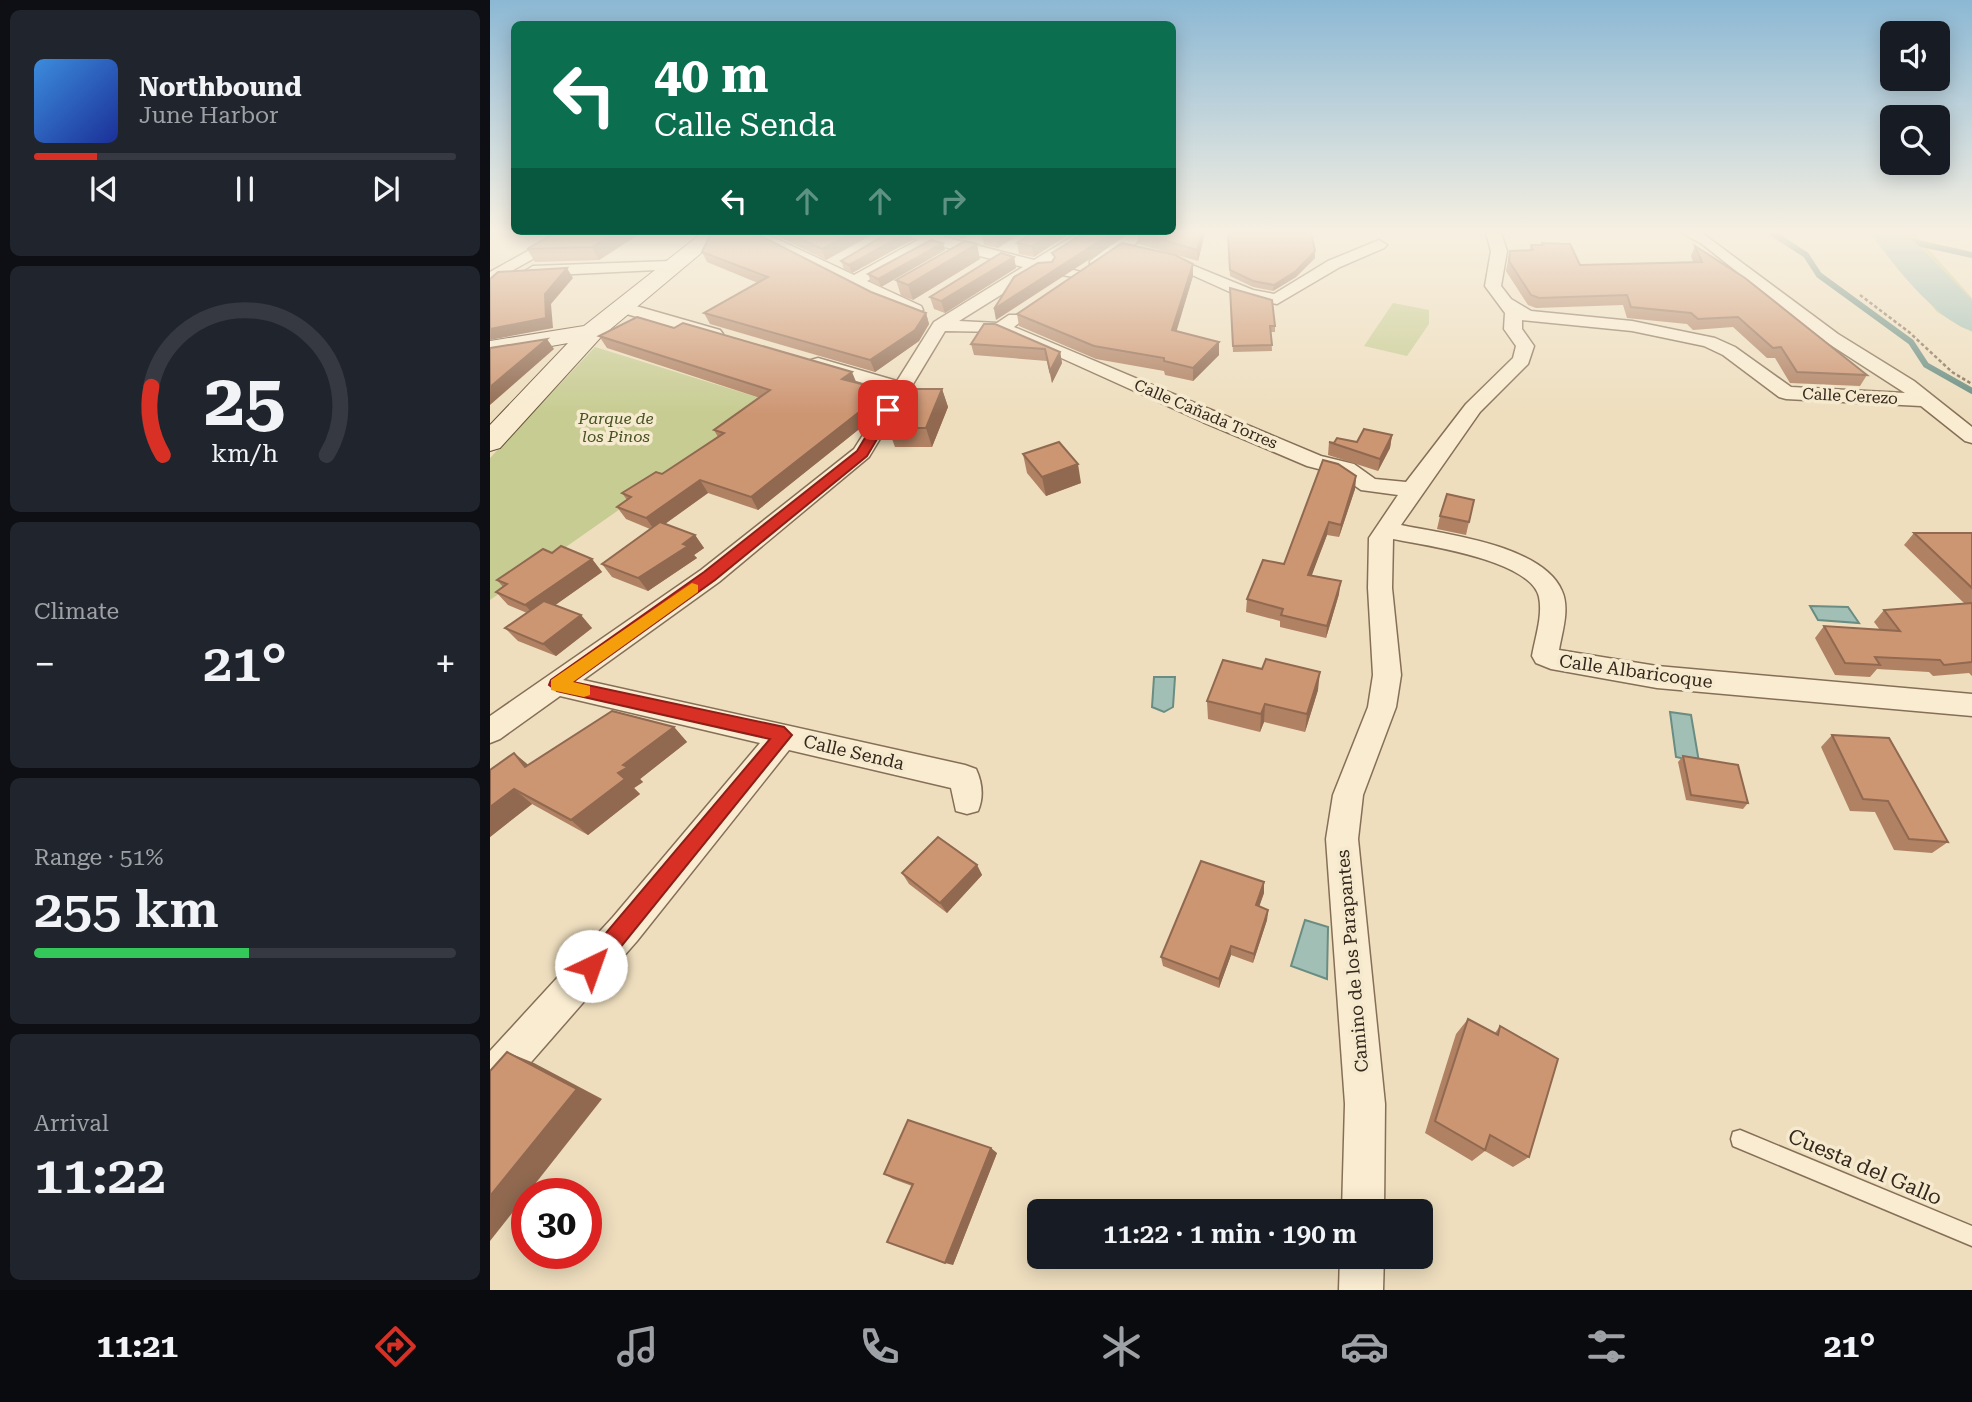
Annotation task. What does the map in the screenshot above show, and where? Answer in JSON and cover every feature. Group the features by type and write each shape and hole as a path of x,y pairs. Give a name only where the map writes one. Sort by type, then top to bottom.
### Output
{"street":[{"path":"490,442 592,332 638,293"},
{"path":"875,293 919,306 943,324 1001,328 1035,306"},
{"path":"882,297 889,293"},
{"path":"490,731 710,576 862,453 943,324 992,293"},
{"path":"1251,293 1264,299 1291,293"},
{"name":"Camino de los Parapantes","path":"1363,1199 1365,1104 1342,839 1348,795 1382,707 1387,675 1380,588 1381,538 1412,490 1473,408 1522,360 1525,346 1513,329 1513,313 1498,293"},
{"path":"1774,293 1832,338 1925,400 1972,437"},
{"name":"Calle Cerezo","path":"1503,301 1527,316 1620,324 1688,335 1729,351 1786,393 1925,400"},
{"path":"622,307 736,341"},
{"name":"Calle Cañada Torres","path":"1001,328 1314,461 1346,469 1369,485 1412,490"},
{"path":"490,349 592,332"},
{"path":"799,359 901,388"},
{"name":"Calle Albaricoque","path":"1386,530 1476,550 1527,565 1550,591 1552,607 1545,656 1551,659 1657,677 1972,705"},
{"name":"Calle Senda","path":"557,685 965,778 967,801"},
{"path":"490,1079 625,929 784,735"},
{"path":"1362,1269 1362,1290"}],"lane":[{"name":"Cuesta del Gallo","path":"1740,1139 1972,1236"}],"path":[{"path":"1860,295 1909,332 1952,372 1972,384"}],"green space":[{"path":"1923,293 1968,293 1972,298 1972,332 1937,312"},
{"path":"1393,303 1429,310 1429,324 1407,356 1364,346"},
{"name":"Parque de los Pinos","path":"595,347 773,402 490,600 490,458"}],"water":[{"path":"1810,606 1848,607 1859,623 1818,620"},
{"path":"1154,677 1175,677 1173,707 1164,712 1152,707"},
{"path":"1670,712 1691,715 1699,762 1676,757"},
{"path":"1305,920 1328,927 1327,979 1291,966"}],"building":[{"path":"490,293 546,293 546,318 490,329"},
{"path":"739,293 874,293 926,313 915,330 870,360 704,313"},
{"path":"936,293 954,293 941,301 930,297"},
{"path":"1004,293 1019,293 994,309"},
{"path":"1048,293 1184,293 1172,330 1219,342 1193,368 1164,361 1164,358 1094,346 1017,314"},
{"path":"1230,293 1248,293 1272,300 1275,326 1270,326 1272,345 1233,346"},
{"path":"1530,293 1764,293 1867,375 1797,372 1781,347 1773,348 1738,317 1698,319 1691,313 1631,307 1627,295 1539,298"},
{"path":"637,317 674,328 683,323 852,372 842,379 877,388 863,409 751,497 700,480 646,518 617,507 631,497 622,493 656,472 662,474 724,433 714,430 770,390 599,336"},
{"path":"984,324 995,324 1060,352 1050,371 1045,349 971,344"},
{"path":"547,339 490,387 490,348"},
{"path":"907,389 942,389 926,428 888,428"},
{"path":"1364,429 1392,435 1380,459 1329,442 1334,443 1337,438 1357,442"},
{"path":"1059,442 1078,464 1042,477 1023,454"},
{"path":"1323,460 1338,464 1356,476 1341,525 1329,522 1308,575 1341,581 1327,626 1281,615 1283,609 1247,599 1263,560 1284,564"},
{"path":"1447,494 1474,500 1469,522 1440,516"},
{"path":"660,522 695,535 683,544 688,546 638,578 602,564"},
{"path":"1914,533 1972,533 1972,588"},
{"path":"561,546 592,559 525,605 496,592 507,584 497,580 543,549 552,553"},
{"path":"544,601 581,615 543,644 505,628"},
{"path":"1972,603 1972,662 1944,665 1940,660 1875,657 1880,665 1845,663 1824,626 1900,631 1884,610"},
{"path":"1266,659 1320,672 1307,714 1265,704 1261,714 1207,701 1223,660 1262,669"},
{"path":"612,711 674,727 623,765 628,767 618,773 625,779 571,820 514,789 490,807 490,770 514,753 525,767"},
{"path":"1832,735 1889,738 1948,842 1909,839 1888,801 1863,799"},
{"path":"1683,756 1738,765 1748,803 1691,795"},
{"path":"938,837 977,865 940,903 902,873"},
{"path":"1201,861 1264,882 1256,905 1268,910 1254,954 1231,946 1219,979 1161,957"},
{"path":"1468,1019 1498,1035 1500,1026 1558,1059 1529,1157 1490,1135 1485,1150 1435,1121"},
{"path":"507,1052 577,1089 490,1196 490,1071"},
{"path":"908,1120 991,1148 945,1263 887,1242 913,1184 884,1174"}],"waterway":[{"path":"1844,293 1911,342 1926,365 1972,391"},
{"path":"1942,293 1972,319"}],"slow traffic":[{"path":"584,691 557,685 692,588"}],"route":[{"path":"591,966 625,929 784,735 557,685 710,576 862,453 888,410"}]}
